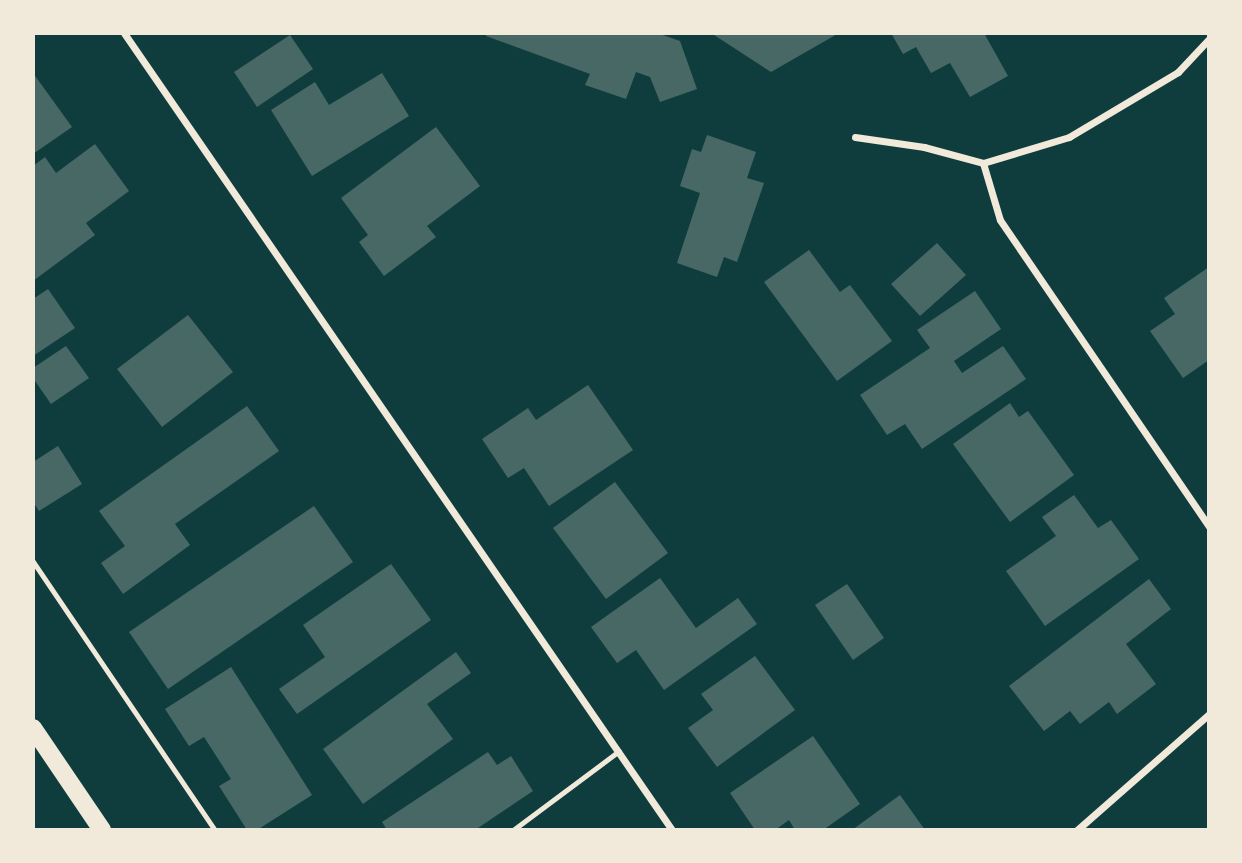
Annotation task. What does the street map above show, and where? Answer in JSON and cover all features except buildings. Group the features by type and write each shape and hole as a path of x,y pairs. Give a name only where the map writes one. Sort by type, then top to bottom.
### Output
{"main road":[{"path":"33,728 102,830"}],"street":[{"path":"124,33 672,830"},
{"path":"855,137 925,147 983,163 1069,137 1178,72 1209,39"},
{"path":"983,163 1000,220 1209,526"},
{"path":"1077,830 1209,714"}],"lane":[{"path":"513,830 619,751"}],"path":[{"path":"33,561 215,830"}]}
